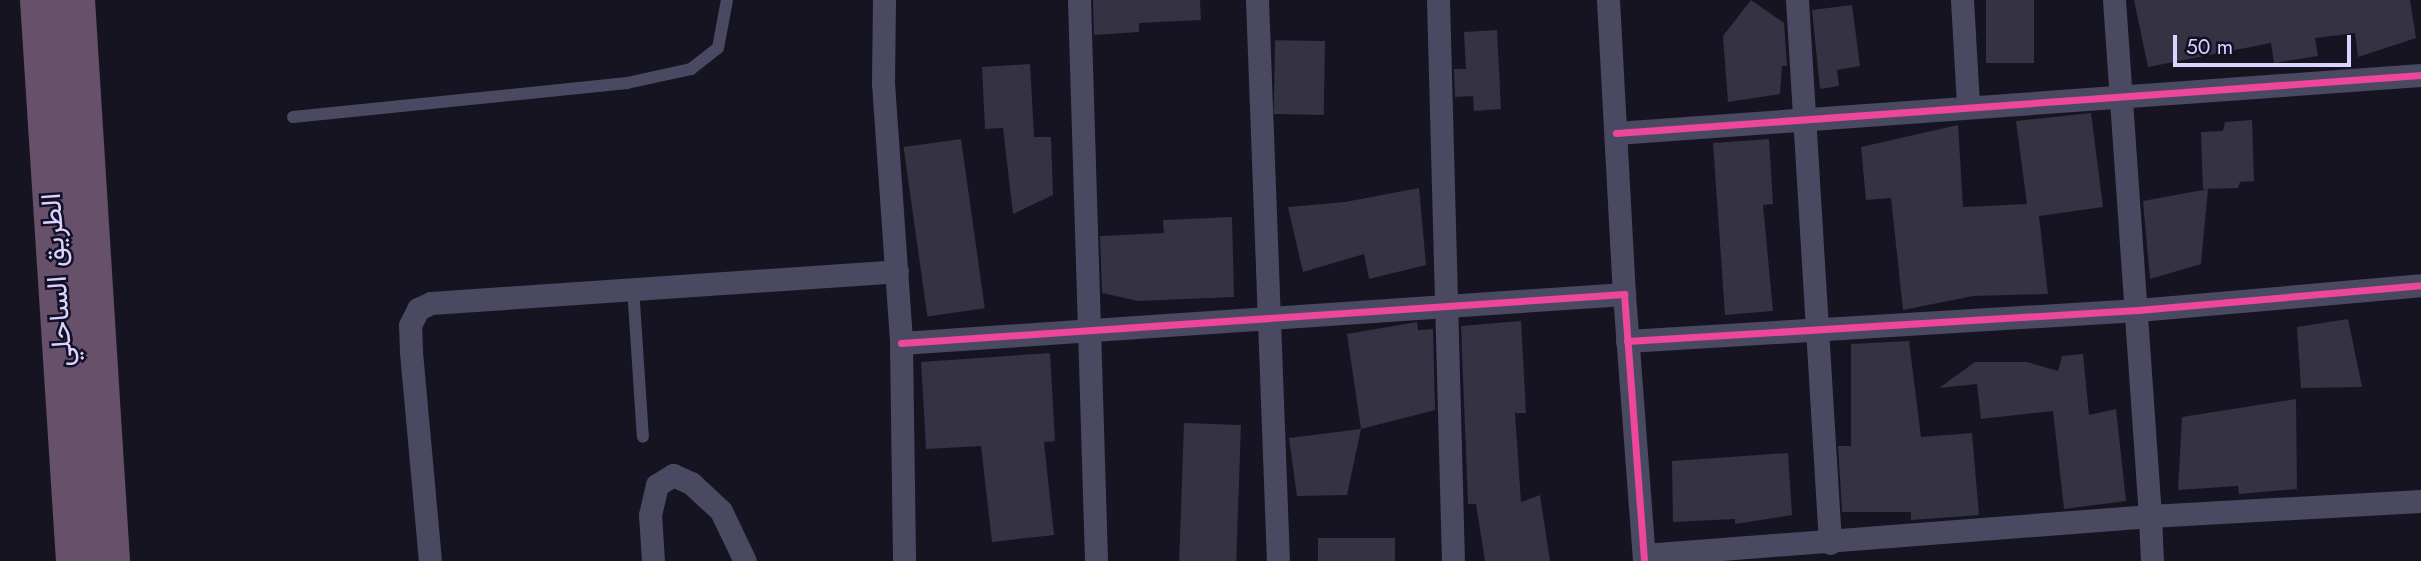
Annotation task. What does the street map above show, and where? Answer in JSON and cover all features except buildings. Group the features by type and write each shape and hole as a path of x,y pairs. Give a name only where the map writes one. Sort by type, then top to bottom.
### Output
{"highway":[{"name":"الطريق الساحلي","path":"39,0 75,561"},
{"name":"الطريق الساحلي","path":"76,0 111,561"}],"street":[{"path":"884,0 883,83 901,343 904,561"},
{"path":"1079,0 1096,561"},
{"path":"1257,0 1278,561"},
{"path":"1438,0 1453,561"},
{"path":"1608,0 1624,294 1644,558 2150,516 2421,501"},
{"path":"1797,0 1830,543"},
{"path":"1962,0 1968,104"},
{"path":"2114,0 2138,310 2152,561"},
{"path":"1616,133 1968,104 2421,75"},
{"path":"429,561 411,352 410,325 418,309 431,303 897,271"},
{"path":"1628,341 1819,332 2138,310 2421,285"},
{"path":"901,343 1624,294"},
{"path":"653,561 650,515 657,485 673,475 691,483 721,512 745,561"}],"lane":[{"path":"293,117 627,83 691,69 718,48 727,0"},
{"path":"633,288 643,437"}],"cycle path":[{"path":"1616,133 2421,75"},
{"path":"1627,341 2138,310 2421,285"},
{"path":"901,343 1624,294 1644,561"}]}
